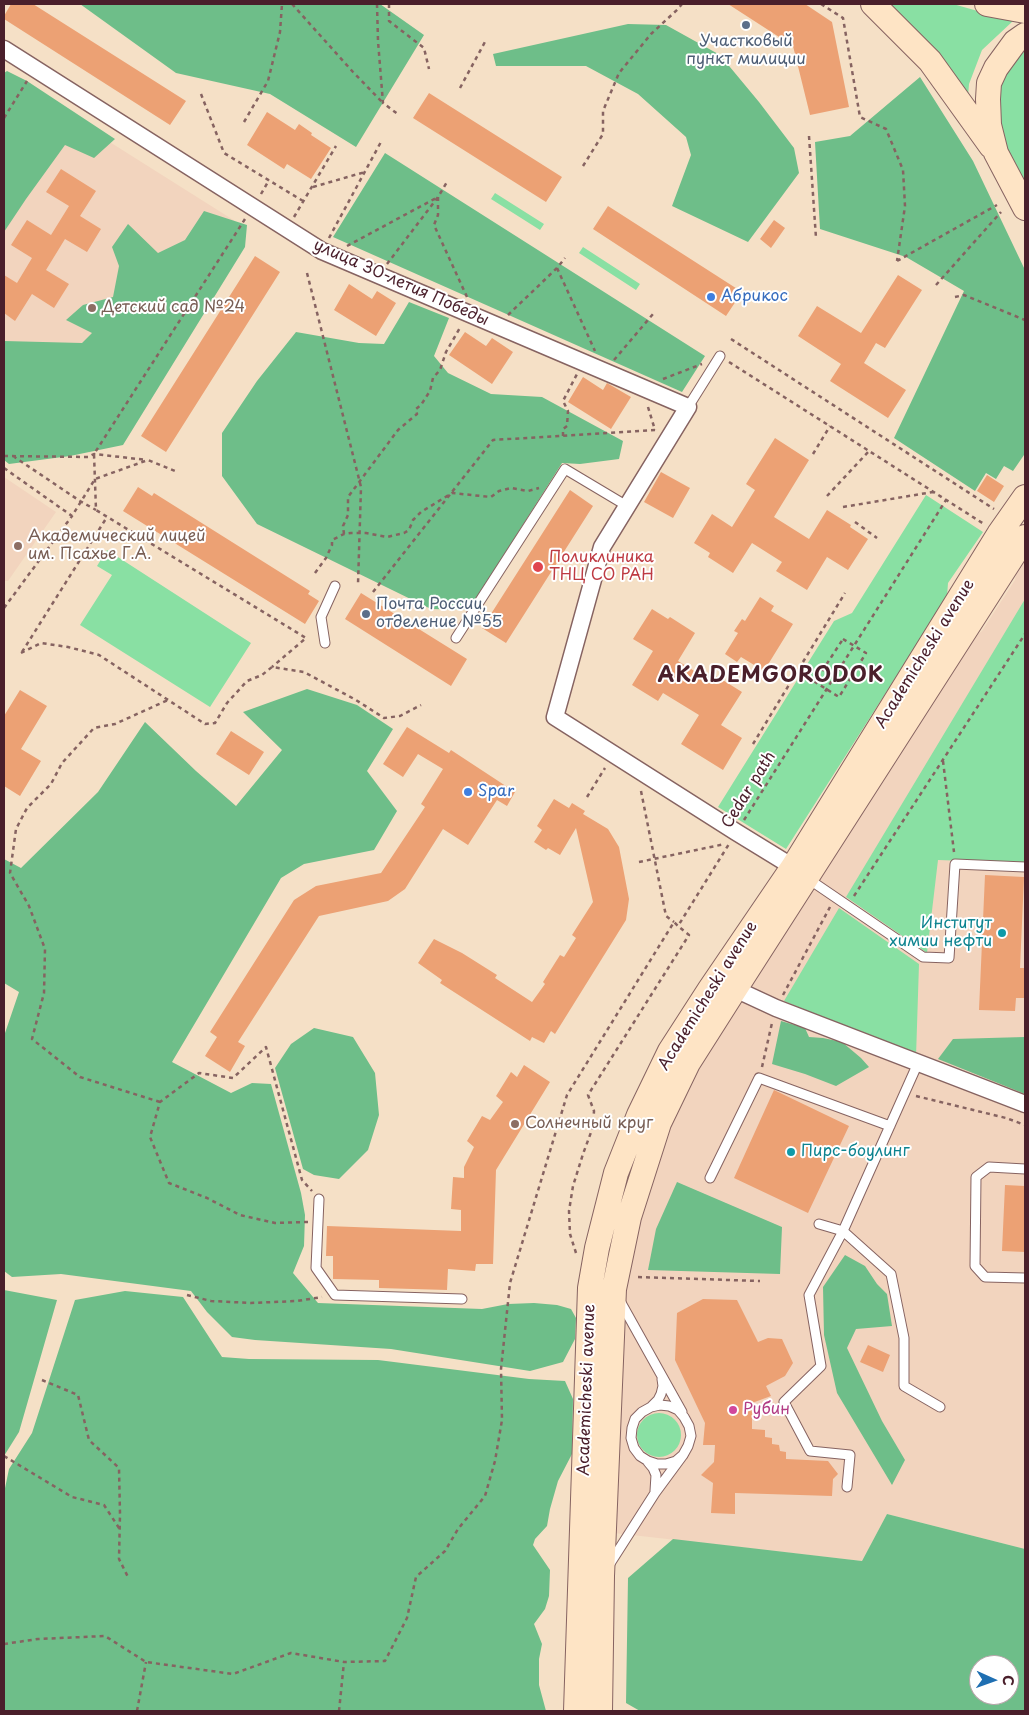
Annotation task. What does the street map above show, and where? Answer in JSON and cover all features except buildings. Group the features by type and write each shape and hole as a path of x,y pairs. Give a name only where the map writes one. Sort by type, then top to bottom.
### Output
{"main road":[{"path":"873,4 930,61 996,153 1025,208"},
{"path":"987,4 1025,11"},
{"path":"996,153 989,125 988,99 990,83 1003,57 1015,42 1025,35"},
{"name":"Academicheski avenue","path":"576,1711 591,1576 614,1289 629,1217 659,1123 688,1063 734,989 995,541 1025,497"},
{"name":"Academicheski avenue","path":"600,1711 591,1576 590,1288 597,1248 616,1173 638,1115 675,1043 710,989 800,873 1025,537"},
{"path":"590,1288 614,1289"}],"street":[{"name":"улица 30-летия Победы","path":"4,49 327,253 688,407"},
{"path":"688,407 602,547 555,716 730,838 800,873"},
{"path":"734,989 776,1008 1025,1104"}],"lane":[{"path":"688,407 720,356"},
{"path":"456,638 565,469 627,506"},
{"path":"325,643 321,617 335,586"},
{"path":"800,873 923,957 949,958 955,864 1025,867"},
{"path":"847,1487 850,1455 810,1451 784,1402 820,1366 809,1295 843,1231 918,1064"},
{"path":"710,1178 759,1078 890,1126"},
{"path":"1025,1169 988,1167 976,1177 975,1266 985,1277 1025,1278"},
{"path":"319,1199 316,1268 335,1295 462,1299"},
{"path":"819,1224 843,1231 892,1274 904,1338 904,1386 940,1407"},
{"path":"591,1576 683,1455 688,1446 690,1436 689,1426 684,1416 614,1289"},
{"path":"655,1493 656,1475 654,1468 640,1456 634,1448 631,1438 632,1428 636,1419 658,1400 661,1394 663,1386 662,1376"},
{"path":"651,1407 669,1406 678,1410 684,1416"},
{"path":"648,1462 666,1464 676,1461 683,1455"}],"path":[{"path":"244,122 268,81 280,32 282,4"},
{"path":"292,4 353,72 383,103 399,115"},
{"path":"377,4 383,103"},
{"path":"388,4 389,22 424,48 429,69"},
{"path":"583,166 603,134 603,111 619,73 651,34 682,4"},
{"path":"821,4 843,18 860,117 886,129 903,170 905,206 897,262 997,205"},
{"path":"460,88 486,40"},
{"path":"4,118 27,81"},
{"path":"201,94 224,153 303,201"},
{"path":"809,136 816,238"},
{"path":"327,253 382,140"},
{"path":"287,229 336,146"},
{"path":"311,187 365,172"},
{"path":"258,199 269,180"},
{"path":"378,275 447,182"},
{"path":"327,253 438,196"},
{"path":"344,534 343,526 348,515 348,497 398,430 417,414 416,409 430,391 433,378 440,370 446,352 472,315 434,225 438,215 438,196"},
{"path":"936,286 1001,212"},
{"path":"4,456 88,457 94,454 248,214"},
{"path":"496,325 557,268 564,258"},
{"path":"557,268 604,372 653,314"},
{"path":"307,273 361,487 358,584"},
{"path":"954,297 964,295 1025,320"},
{"path":"732,339 994,508"},
{"path":"720,356 933,492"},
{"path":"563,436 563,429 567,426 568,411 563,401 584,362"},
{"path":"813,454 830,426"},
{"path":"373,592 493,440 675,428"},
{"path":"827,496 869,451"},
{"path":"94,454 148,460 175,471"},
{"path":"94,454 96,510"},
{"path":"13,456 80,502 107,516 306,638 262,675 247,681 227,703 215,723 205,724 98,655 68,647 41,643 21,653 107,516"},
{"path":"4,608 72,516 95,479 148,460"},
{"path":"4,468 72,516"},
{"path":"315,573 326,558 332,540 344,534 359,532 387,537 404,533 410,530 413,520 421,512 452,493 491,497 499,491 511,488 528,491 555,484"},
{"path":"843,507 933,492"},
{"name":"Cedar path","path":"678,926 730,838 946,500 933,492"},
{"path":"855,522 877,538"},
{"path":"753,744 845,593"},
{"path":"759,1078 776,1008 831,905 853,898 1025,634"},
{"path":"843,639 866,653 838,697 826,689 815,682 843,639"},
{"path":"272,667 304,672 356,700 384,718 400,716 421,705"},
{"path":"160,1102 80,1077 32,1039 44,993 45,949 28,906 10,873 16,829 27,808 51,784 62,763 94,728 115,724 168,700"},
{"path":"943,761 955,864"},
{"path":"586,797 605,768"},
{"path":"576,1253 570,1234 569,1211 573,1186 582,1154 593,1127 594,1111 588,1095 689,935 666,916 641,791"},
{"path":"639,862 730,838"},
{"path":"4,1644 38,1639 105,1636 146,1662 233,1674 291,1653 344,1662 385,1661 407,1618 416,1577 444,1551 458,1529 485,1496 495,1461 502,1420 501,1369 510,1283 567,1095 674,922"},
{"path":"318,1222 276,1223 240,1215 207,1198 169,1183 150,1137 160,1102 199,1073 233,1078 266,1046 302,1180 319,1199"},
{"path":"905,1093 1006,1118 1025,1125"},
{"path":"638,1277 760,1281"},
{"path":"187,1295 210,1301 250,1303 296,1301 335,1295"},
{"path":"42,1380 78,1395 89,1440 119,1468 119,1559 128,1577"},
{"path":"4,1456 72,1496 104,1505 120,1529"},
{"path":"137,1711 146,1662"},
{"path":"340,1711 344,1662"}],"shaded area":[{"name":"Детский сад №24","path":"24,88 235,221 90,453 4,395 4,121"},
{"name":"Академический лицей им. Псахье Г.А.","path":"4,477 56,512 8,581 4,581"},
{"path":"1025,556 1025,1549 887,1514 862,1561 614,1533 623,1289 628,1257 669,1127 696,1070 971,640 982,631 1015,580 1017,569"}],"green space":[{"path":"80,4 380,4 424,35 356,147 270,94 176,73"},
{"path":"883,4 953,4 1013,21 982,50 969,84 967,109"},
{"path":"628,24 666,25 720,55 794,148 799,173 748,242 672,206 691,155 686,137 638,94 586,66 496,66 493,54"},
{"path":"1025,45 1025,183 1005,145 997,122 1001,71"},
{"path":"7,71 27,81 115,139 94,158 65,145 4,232 4,73"},
{"path":"920,77 973,161 1025,270 1024,455 1013,471 1004,466 996,479 986,473 975,491 894,438 964,291 906,257 820,229 815,142 850,136"},
{"path":"385,153 705,356 682,392 333,237"},
{"path":"495,193 544,224 540,230 491,199"},
{"path":"204,211 247,225 245,247 123,445 70,456 9,464 4,460 4,341 82,343 92,333 66,320 83,305 113,297 119,266 112,247 128,224 158,253 185,240"},
{"path":"583,247 640,284 636,290 579,253"},
{"path":"409,302 449,318 434,356 448,373 491,394 542,397 623,441 619,459 580,464 562,463 469,610 431,609 257,524 222,476 222,433 257,381 296,332 359,343 384,344"},
{"path":"926,495 983,532 948,583 947,597 786,849 718,807 834,621 852,613"},
{"path":"107,550 251,643 210,707 80,625 112,575 97,566"},
{"path":"1025,599 1025,863 938,860 927,953 846,897"},
{"path":"307,689 357,705 393,729 367,771 397,811 374,850 304,864 281,878 172,1062 231,1093 252,1083 271,1084 301,1193 305,1215 304,1246 293,1273 318,1303 482,1309 508,1304 534,1303 557,1305 571,1309 576,1318 575,1339 563,1362 530,1371 391,1349 232,1337 207,1312 191,1291 61,1274 12,1277 4,1271 4,1036 19,992 4,983 4,859 21,868 98,792 145,722 236,806 282,750 243,712"},
{"path":"839,908 919,964 916,1057 784,1001"},
{"path":"781,1021 805,1028 809,1037 842,1042 869,1067 836,1086 772,1064"},
{"path":"314,1028 353,1037 375,1073 379,1115 368,1150 339,1179 314,1175 303,1169 275,1068 291,1044"},
{"path":"1025,1037 1025,1094 938,1059 953,1039"},
{"path":"677,1182 782,1227 780,1274 648,1270 656,1229"},
{"path":"845,1255 865,1266 877,1284 887,1294 892,1326 856,1329 847,1348 882,1421 905,1460 892,1485 837,1393 824,1335 823,1287"},
{"path":"4,1290 57,1300 19,1432 4,1456"},
{"path":"125,1291 183,1297 222,1357 378,1360 529,1379 565,1381 573,1399 572,1454 558,1481 547,1526 535,1539 533,1545 550,1570 549,1596 545,1609 534,1624 542,1644 539,1659 539,1685 546,1711 4,1711 4,1493 9,1469 32,1433 75,1300"},
{"path":"659,1413 671,1417 677,1423 681,1435 677,1447 671,1453 659,1457 647,1453 641,1447 637,1435 641,1423 647,1417"},
{"path":"887,1514 1025,1549 1025,1711 640,1711 626,1703 628,1578 673,1539 862,1561"}],"place":[{"name":"Участковый пункт милиции","path":"746,25"},
{"name":"Абрикос","path":"711,297"},
{"name":"Детский сад №24","path":"92,308"},
{"name":"Академический лицей им. Псахье Г.А.","path":"18,546"},
{"name":"Поликлиника ТНЦ СО РАН","path":"538,567"},
{"name":"Почта России, отделение №55","path":"366,614"},
{"name":"Spar","path":"468,792"},
{"name":"Институт химии нефти","path":"1002,933"},
{"name":"Солнечный круг","path":"515,1124"},
{"name":"Пирс-боулинг","path":"791,1152"},
{"name":"Рубин","path":"733,1410"}],"district":[{"name":"AKADEMGORODOK","path":"771,676"}]}
